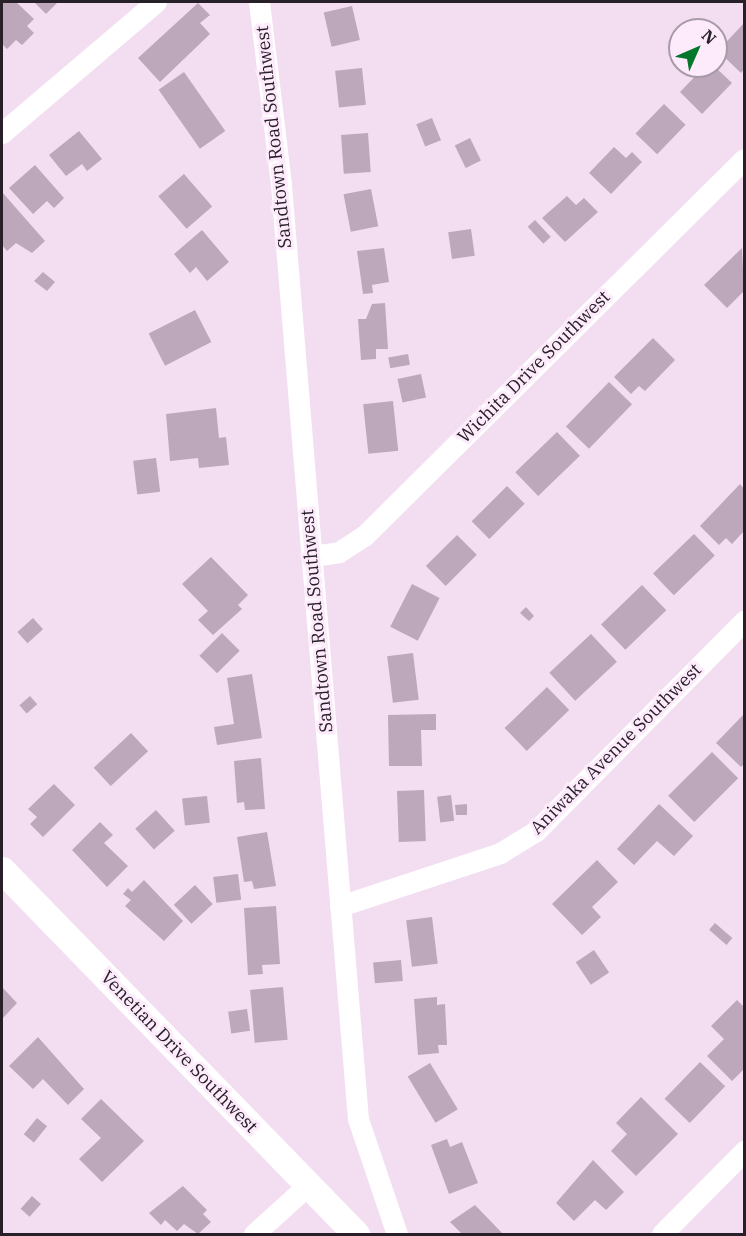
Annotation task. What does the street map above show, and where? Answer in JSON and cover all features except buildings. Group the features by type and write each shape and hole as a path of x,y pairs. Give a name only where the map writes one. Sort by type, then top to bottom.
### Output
{"street":[{"path":"2,133 156,2"},
{"name":"Sandtown Road Southwest","path":"259,2 281,185 358,1119 397,1234"},
{"name":"Wichita Drive Southwest","path":"312,556 339,552 364,536 744,159"},
{"name":"Aniwaka Avenue Southwest","path":"340,906 500,853 536,831 744,621"},
{"name":"Venetian Drive Southwest","path":"2,870 356,1234"},
{"path":"662,1234 744,1151"},
{"path":"254,1234 308,1185"}]}
